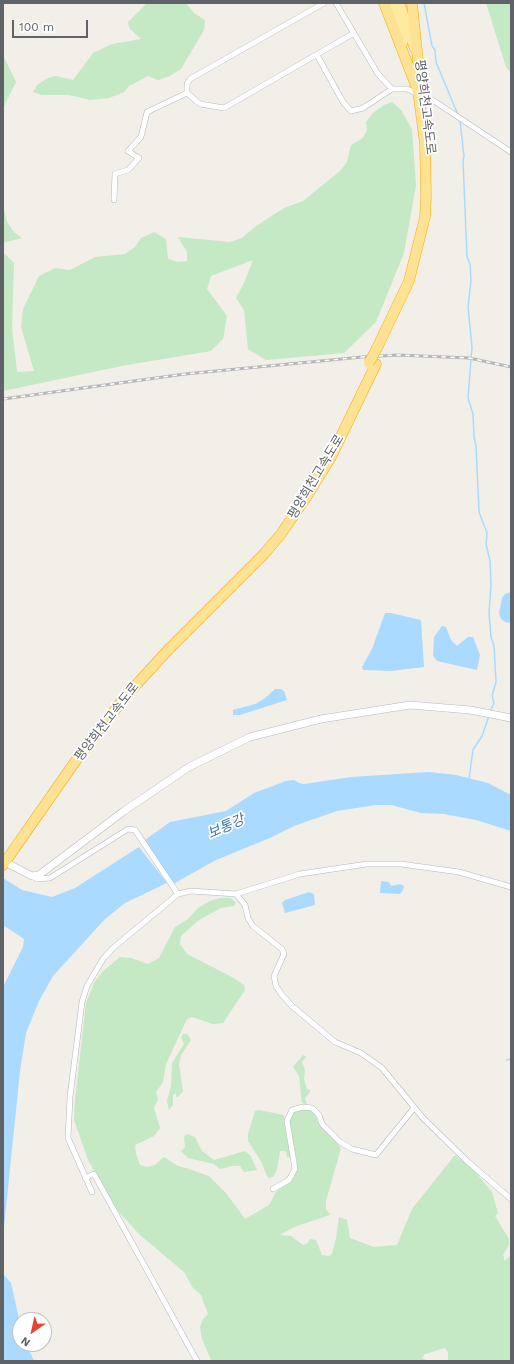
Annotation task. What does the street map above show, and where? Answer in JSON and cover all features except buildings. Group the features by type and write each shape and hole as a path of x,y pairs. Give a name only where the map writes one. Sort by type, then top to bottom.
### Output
{"highway":[{"name":"평양희천고속도로","path":"384,3 406,61 421,95"},
{"path":"394,3 406,61"},
{"path":"400,3 418,61"},
{"name":"평양희천고속도로","path":"3,861 84,741 120,694 244,568 285,518 323,459 373,363 409,281 425,217 425,144 412,3"}],"main road":[{"path":"3,861 32,876 39,875 124,811 189,767 250,737 321,719 410,705 470,710 511,718"}],"street":[{"path":"187,94 187,84 190,79 324,3"},
{"path":"336,3 378,74 392,89"},
{"path":"187,94 200,104 224,108 354,33"},
{"path":"317,55 343,102 351,111 363,108 392,89 407,88 467,121 511,152"},
{"path":"114,200 115,174 128,170 139,158 128,151 141,137 147,112 187,94"},
{"path":"32,876 37,879 50,878 128,829 135,830 178,894"},
{"path":"92,1192 68,1138 70,1097 81,1011 87,986 103,959 113,948 178,894 191,891 236,894 300,874 367,864 400,864 459,872 511,887"},
{"path":"236,894 244,905 248,918 253,926 282,950 284,954 274,976 276,986 282,995 292,1006 335,1042 371,1058 396,1083 414,1108 467,1162 511,1199"},
{"path":"273,1189 289,1180 295,1169 287,1121 292,1110 303,1107 312,1108 319,1115 322,1124 340,1142 352,1149 376,1155 414,1108"},
{"path":"85,1178 94,1174 197,1361"}],"green space":[{"path":"147,3 186,3 194,13 205,20 204,30 181,69 170,76 158,80 148,76 129,86 124,92 109,98 90,100 69,95 42,95 33,92 37,85 48,78 56,76 73,80 93,53 112,44 141,39 129,28 128,22"},
{"path":"486,3 511,3 511,73 506,67"},
{"path":"3,55 16,82 3,108"},
{"path":"392,102 401,110 412,129 416,185 404,253 376,322 344,353 266,360 248,349 244,310 236,298 253,260 211,276 207,289 227,316 223,339 211,351 127,365 3,391 3,255 5,254 14,263 12,327 17,372 34,371 21,327 23,309 39,276 55,268 70,270 95,257 125,254 135,247 141,238 154,232 166,239 168,259 178,262 187,261 187,252 178,237 230,242 242,238 256,226 284,208 303,201 340,171 347,162 351,145 363,138 367,130 366,122 374,112 384,105"},
{"path":"3,206 7,222 14,232 22,238 3,243"},
{"path":"220,898 230,898 236,902 234,906 221,908 199,920 181,936 180,944 187,954 232,977 244,985 245,990 223,1023 213,1024 192,1017 187,1019 166,1064 163,1082 156,1092 158,1099 154,1108 160,1128 154,1136 135,1145 136,1154 140,1165 147,1167 155,1165 164,1157 178,1166 209,1176 226,1193 245,1219 269,1205 276,1192 294,1178 297,1169 297,1162 289,1121 293,1113 300,1109 306,1109 314,1112 318,1122 341,1148 326,1201 326,1209 330,1215 294,1227 280,1235 291,1236 303,1245 308,1243 310,1239 316,1240 322,1255 329,1256 332,1254 339,1217 347,1220 350,1238 374,1247 397,1245 412,1209 455,1155 473,1169 492,1192 498,1213 495,1216 509,1239 509,1245 503,1255 505,1261 511,1255 511,1361 448,1361 448,1352 445,1348 425,1354 422,1358 428,1361 211,1360 202,1339 200,1327 203,1319 208,1314 201,1295 193,1288 184,1272 140,1235 116,1209 88,1160 74,1120 86,1003 95,981 103,971 120,957 131,958 148,964 159,958 175,927 188,919 198,908 210,901"},
{"path":"183,1034 187,1034 191,1040 181,1055 179,1064 183,1091 179,1096 176,1097 176,1093 173,1095 173,1105 169,1110 167,1101 171,1086 172,1063 184,1044 181,1037"},
{"path":"303,1055 306,1057 302,1062 305,1070 304,1079 307,1090 310,1089 310,1092 305,1098 307,1105 302,1103 299,1076 293,1067"},
{"path":"259,1110 284,1115 285,1130 291,1158 287,1157 286,1151 280,1151 277,1170 273,1177 268,1178 262,1163 248,1141 248,1134 255,1111"},
{"path":"187,1134 195,1137 202,1151 214,1160 245,1151 251,1156 257,1170 244,1172 240,1166 220,1169 214,1164 188,1158 181,1151 185,1147 184,1137"}],"water":[{"path":"511,592 511,623 505,622 501,619 499,613 502,598 505,594"},
{"path":"385,613 421,620 424,667 391,671 363,670 362,667 372,649"},
{"path":"442,626 446,627 451,640 457,646 468,637 473,637 480,655 477,670 437,661 433,656 434,637"},
{"path":"275,689 281,689 284,691 287,700 240,715 233,715 233,710 255,704 264,699"},
{"name":"보통강","path":"429,772 456,775 488,783 511,795 511,831 476,820 444,814 421,813 391,805 376,805 337,811 294,826 270,838 216,860 173,884 145,840 170,822 226,811 254,793 286,781 294,780 304,784 351,777"},
{"path":"139,847 167,883 125,903 105,919 53,976 39,1001 26,1033 20,1071 3,1237 3,987 23,947 24,939 3,925 3,878 22,890 52,897 75,888"},
{"path":"381,881 389,882 391,886 400,884 404,886 403,890 400,894 380,893"},
{"path":"309,892 314,894 315,905 285,913 282,903 285,900"},
{"path":"3,1274 11,1283 17,1312 12,1312 12,1352 30,1352 34,1361 3,1361"}],"waterway":[{"path":"424,3 432,46 435,50 436,62 458,115"},
{"path":"460,121 464,156 467,257 470,264 471,281 468,307 472,347 468,398 473,414 479,512 487,533 486,544 490,561 491,585 489,613 491,637 494,646 496,682 492,696 494,703 490,712"},
{"path":"469,779 473,750 482,736 489,716"},
{"path":"507,1060 511,1059"}],"railway":[{"path":"3,399 185,374 362,357 398,355 469,358 511,367"}]}
